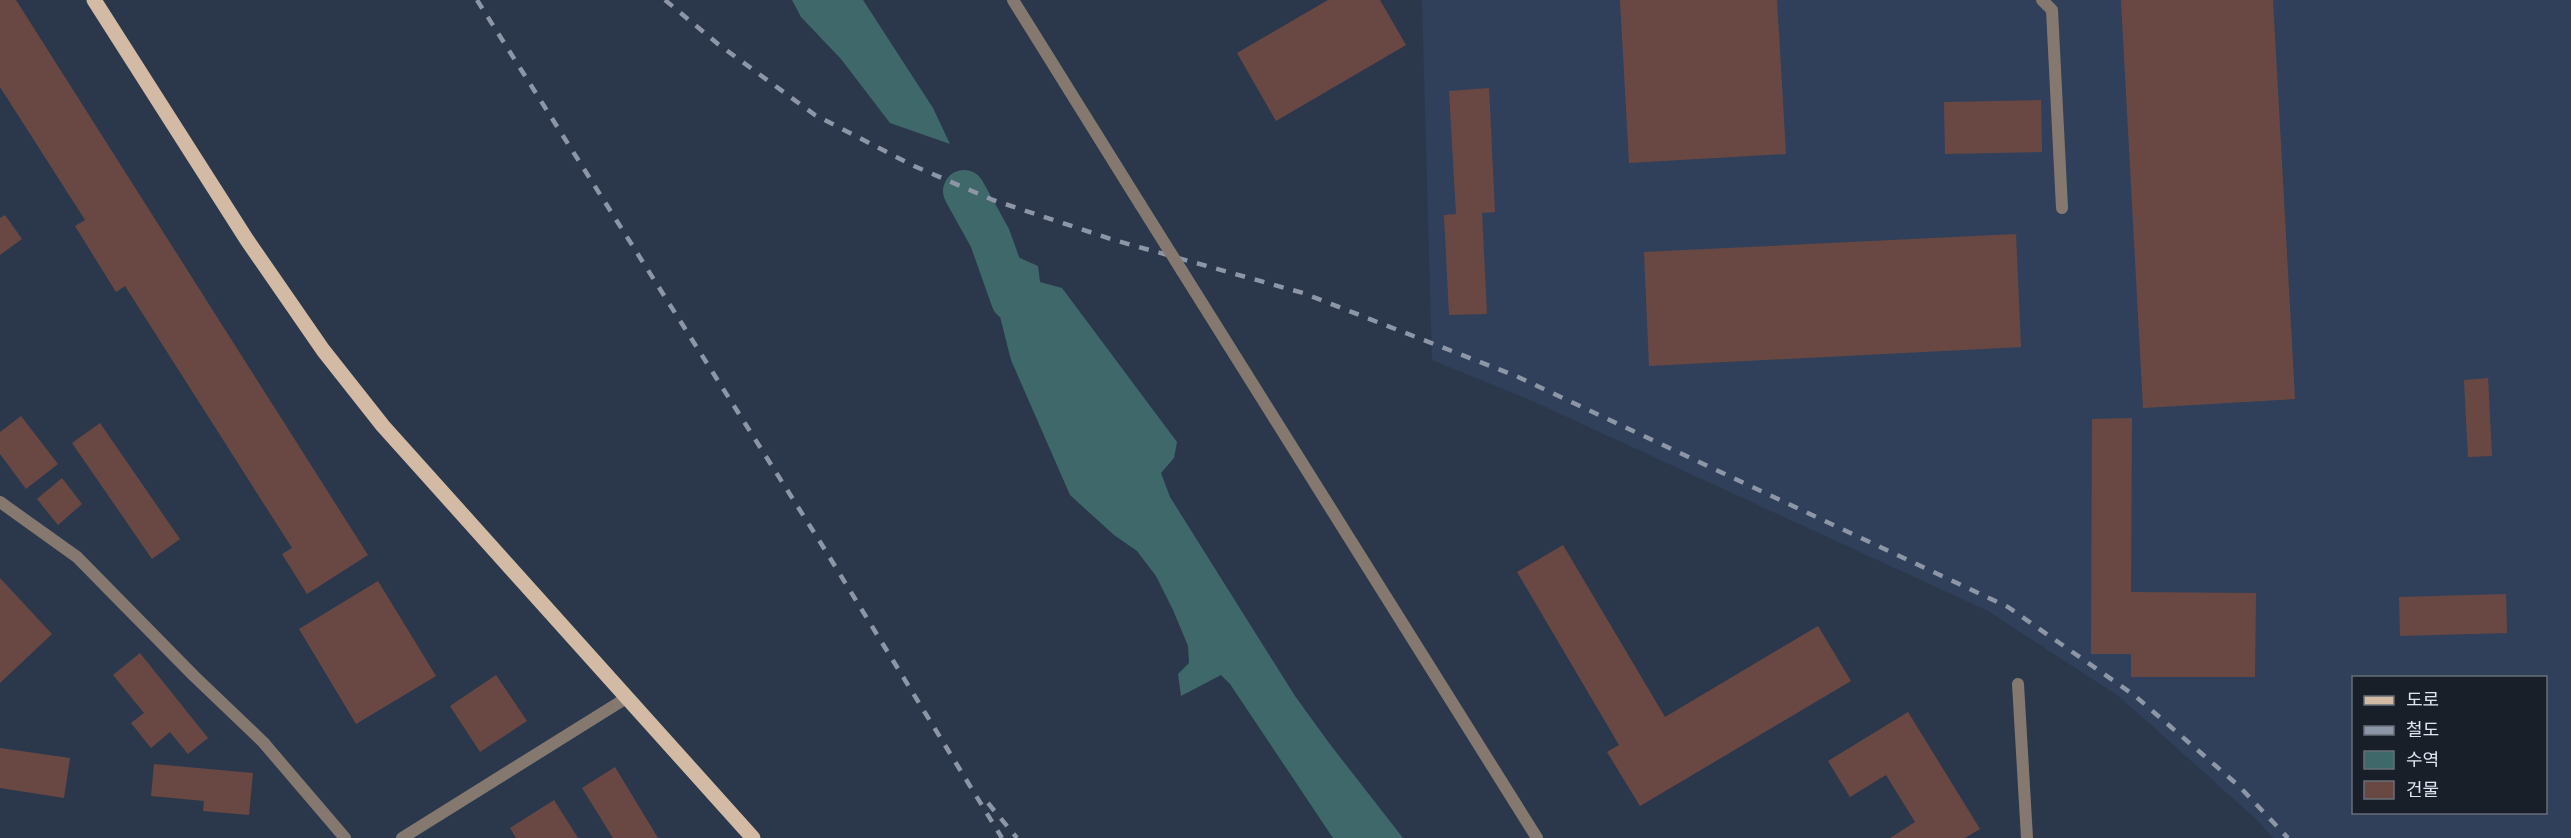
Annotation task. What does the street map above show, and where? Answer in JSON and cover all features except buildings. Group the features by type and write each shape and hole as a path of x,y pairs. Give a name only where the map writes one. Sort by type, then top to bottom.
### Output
{"main road":[{"path":"93,0 241,230 323,350 383,426 443,496 628,697 753,838"}],"street":[{"path":"1013,0 1537,838"},
{"path":"2042,0 2052,10 2062,208"},
{"path":"0,502 77,557 194,676 263,742 345,838"},
{"path":"2018,684 2027,838"},
{"path":"402,838 628,697"}],"shaded area":[{"path":"1422,0 2571,0 2571,838 2273,838 2256,819 2120,697 1988,611 1528,399 1432,360"}],"water":[{"path":"792,0 863,0 933,108 950,144 890,123 841,59 801,17"},
{"path":"981,241 1038,266 1040,282 1062,288 1177,442 1174,458 1161,473 1170,497 1295,696 1403,838 1333,838 1230,684 1221,675 1181,696 1178,674 1189,663 1188,646 1173,610 1156,576 1137,551 1114,535 1070,495 1011,360"}],"waterway":[{"path":"964,191 990,238 1012,300"}],"railway":[{"path":"477,0 822,545 1002,838"},
{"path":"665,0 718,44 815,115 914,166 993,200 1114,240 1303,293 1516,376 2008,607 2134,695 2239,786 2288,838"},
{"path":"988,803 1017,838"}]}
